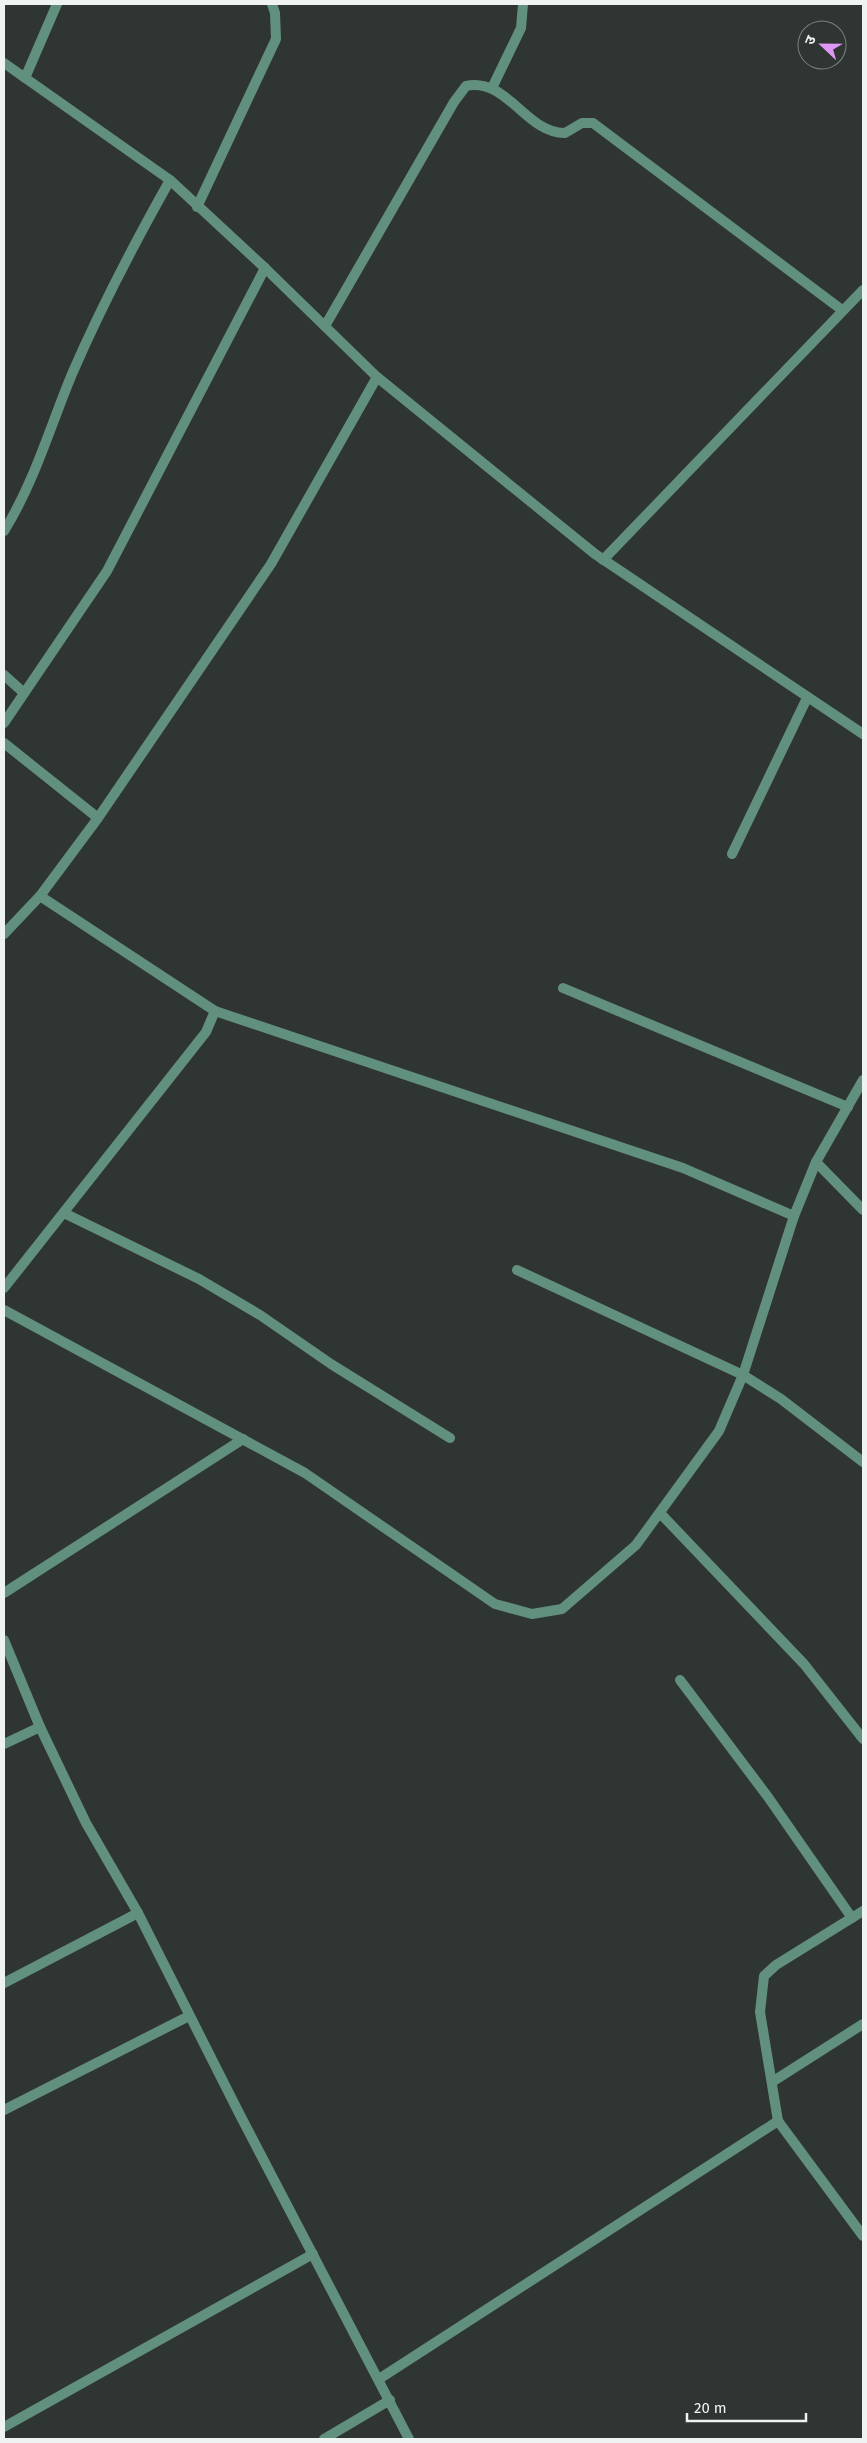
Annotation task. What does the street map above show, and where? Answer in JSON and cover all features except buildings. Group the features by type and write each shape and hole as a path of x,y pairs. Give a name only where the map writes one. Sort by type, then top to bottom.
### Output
{"street":[{"path":"25,78 57,4"},
{"path":"196,207 276,38 275,13 272,4"},
{"path":"492,88 521,28 523,4"},
{"path":"4,63 170,180 196,207 265,268 377,377 603,560 863,734"},
{"path":"325,326 454,102 466,86 479,83 492,88 549,131 565,133 582,123 593,123 842,310"},
{"path":"4,531 33,475 72,375 119,272 170,180"},
{"path":"4,723 107,571 265,268"},
{"path":"603,560 863,290"},
{"path":"4,934 40,896 98,818 271,564 377,377"},
{"path":"4,675 24,693"},
{"path":"732,854 807,698"},
{"path":"4,743 98,818"},
{"path":"40,896 215,1011 683,1168 794,1216"},
{"path":"563,988 848,1107"},
{"path":"4,1288 206,1032 215,1011"},
{"path":"4,1310 305,1473 495,1604 532,1614 562,1609 636,1546 719,1431 743,1375 794,1216 816,1162 863,1080"},
{"path":"816,1162 863,1210"},
{"path":"64,1213 199,1279 260,1315 331,1364 450,1438"},
{"path":"517,1270 743,1375 780,1399 863,1462"},
{"path":"4,1593 243,1439"},
{"path":"660,1512 804,1664 863,1739"},
{"path":"4,1640 40,1727 86,1823 138,1914 409,2439"},
{"path":"680,1680 768,1797 852,1918"},
{"path":"4,1744 40,1727"},
{"path":"863,1911 776,1965 764,1976 760,2012 778,2121 863,2236"},
{"path":"4,1983 138,1914"},
{"path":"4,2110 189,2016"},
{"path":"772,2082 863,2024"},
{"path":"379,2379 778,2121"},
{"path":"4,2427 313,2254"},
{"path":"324,2439 390,2400"}]}
